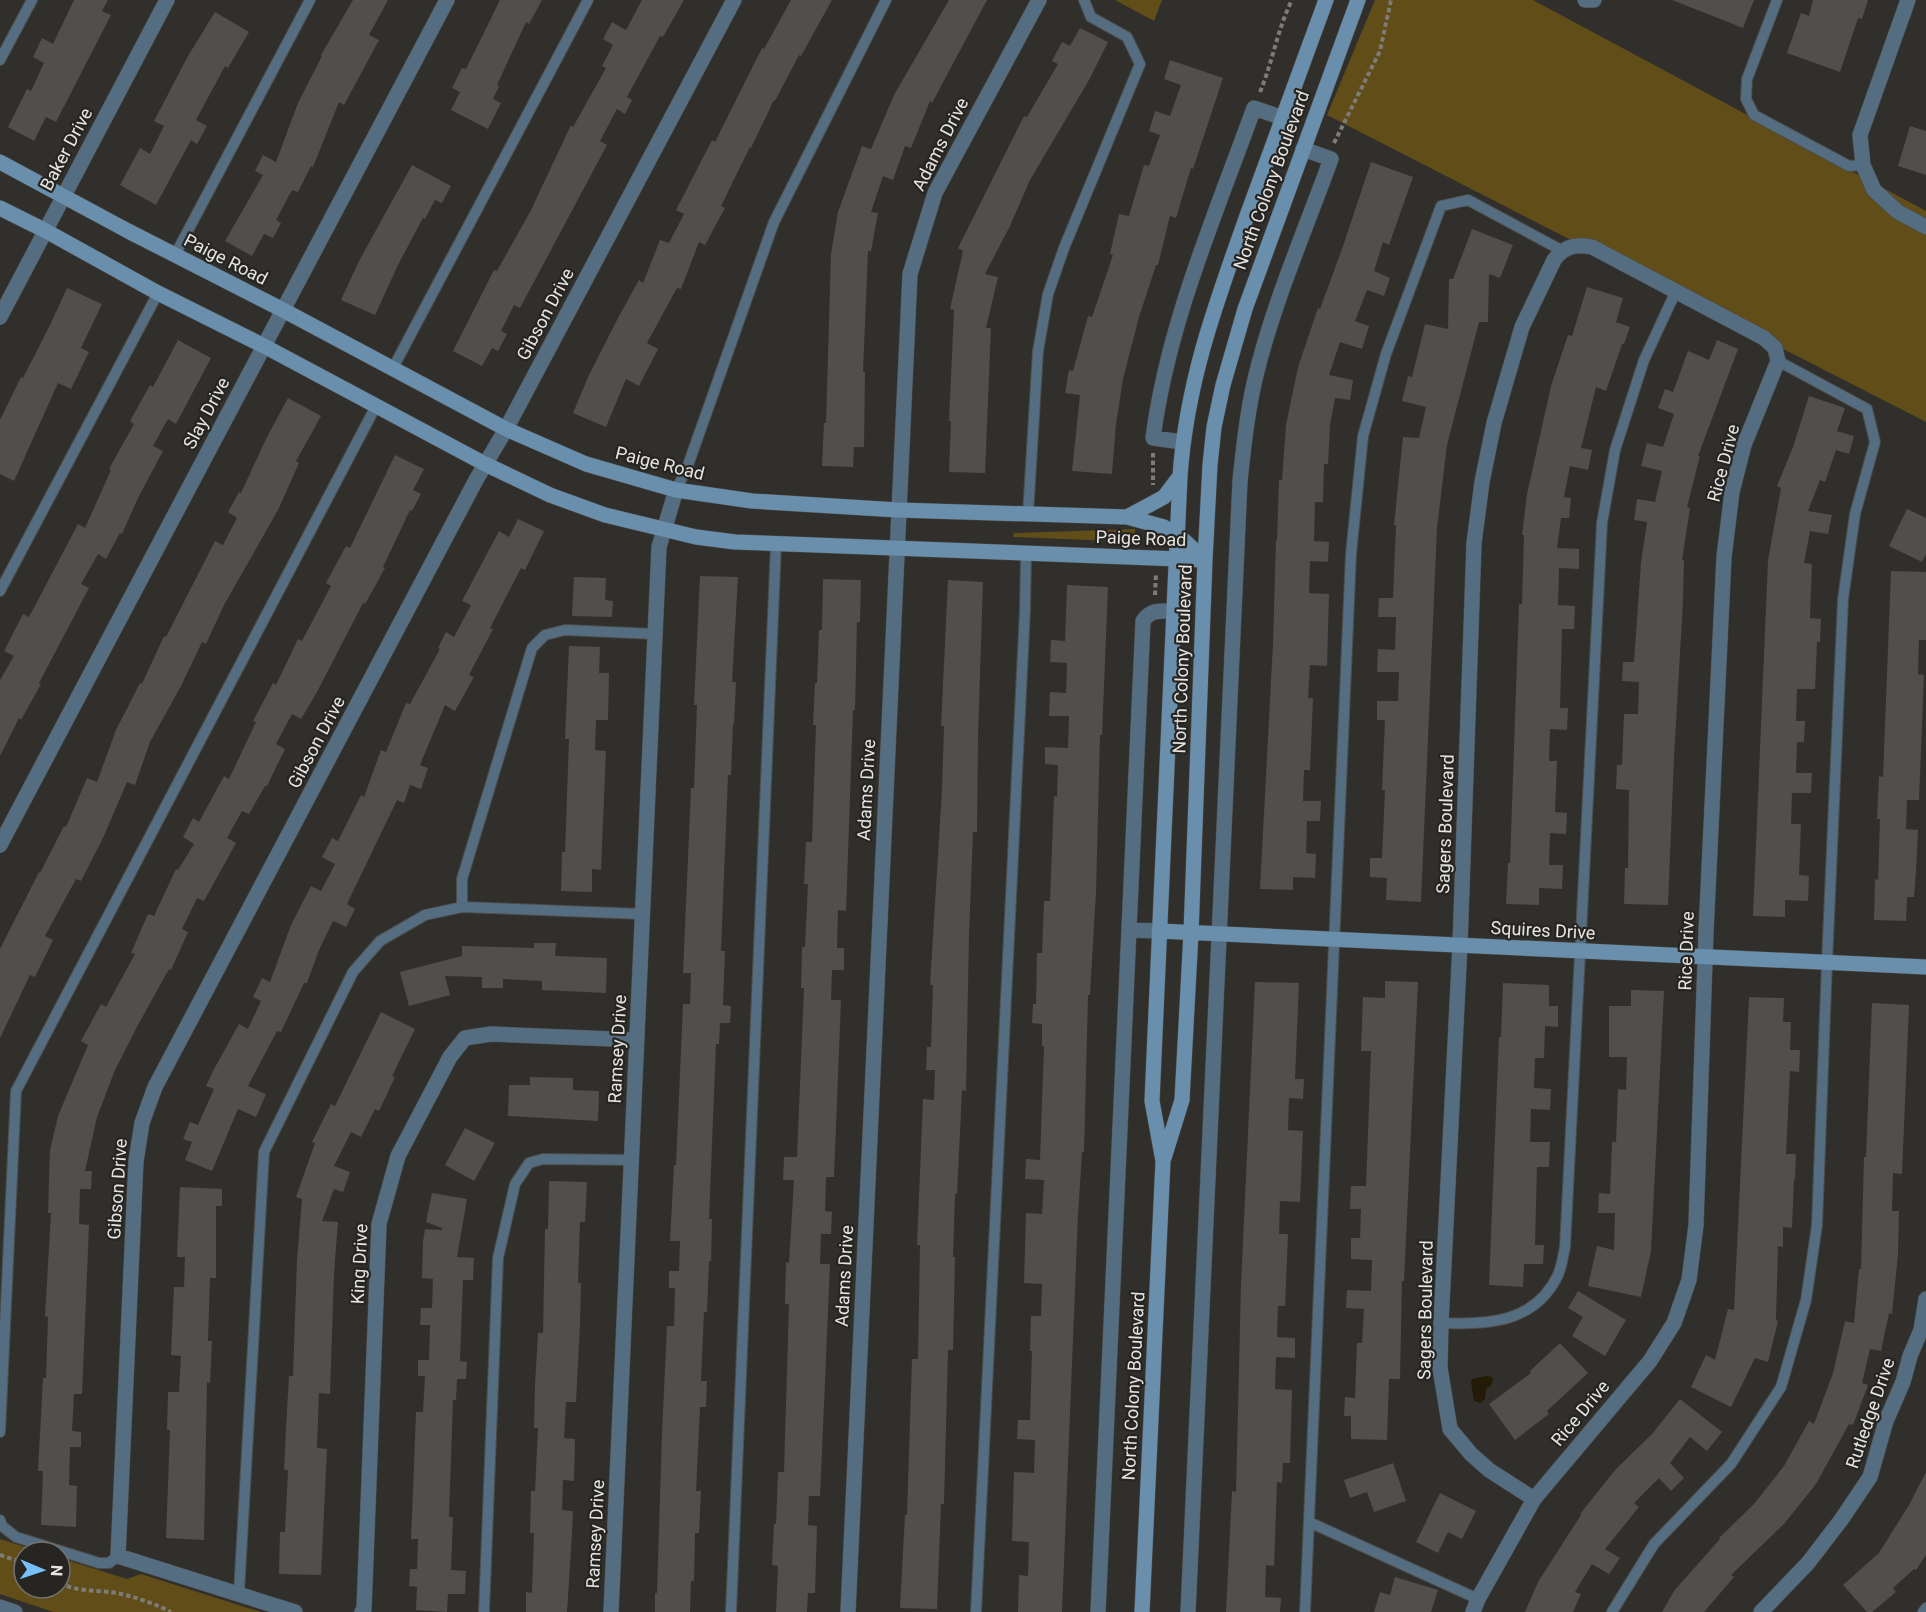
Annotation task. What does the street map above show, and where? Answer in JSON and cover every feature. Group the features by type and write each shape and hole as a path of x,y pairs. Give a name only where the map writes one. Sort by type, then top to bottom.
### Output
{"main road":[{"name":"North Colony Boulevard","path":"1142,1612 1163,1161 1152,1101 1182,442 1194,376 1214,309 1326,0"},
{"name":"North Colony Boulevard","path":"1163,1161 1182,1100 1210,465 1223,385 1245,309 1358,0"},
{"name":"Paige Road","path":"0,162 506,429 586,464 676,490 752,501 898,510 1127,516 1164,526 1177,534 1205,560"},
{"name":"Paige Road","path":"0,208 485,464 550,495 605,515 696,537 735,542 1205,560"},
{"path":"1127,516 1164,497 1179,476"},
{"name":"Squires Drive","path":"1159,931 1926,967"}],"street":[{"name":"Baker Drive","path":"0,316 167,0"},
{"name":"Slay Drive","path":"0,844 447,0"},
{"name":"Gibson Drive","path":"118,1556 136,1161 142,1124 155,1087 734,0"},
{"name":"Adams Drive","path":"848,1612 910,274 935,193 1040,0"},
{"path":"1585,0 1594,0"},
{"path":"1908,0 1860,135 1863,165 1874,190 1898,212 1926,227"},
{"path":"1182,442 1153,438 1159,393 1179,313 1254,108 1283,118"},
{"path":"1188,1612 1240,481 1247,415 1258,367 1273,316 1331,159 1303,149"},
{"path":"1562,250 1579,245 1592,247 1764,338 1775,348 1778,361"},
{"name":"Sagers Boulevard","path":"1534,1499 1489,1470 1471,1454 1450,1429 1440,1368 1441,1323 1460,945 1474,543 1482,482 1494,423 1522,327 1554,260 1562,250"},
{"name":"Rice Drive","path":"1476,1606 1534,1499 1650,1361 1674,1323 1689,1280 1696,1225 1705,957 1724,557 1732,492 1744,445 1778,361"},
{"name":"Ramsey Drive","path":"610,1612 659,547 676,490"},
{"path":"1098,1612 1143,621 1154,611 1174,610"},
{"path":"1129,930 1159,931"},
{"name":"King Drive","path":"362,1612 379,1224 398,1156 450,1057 465,1038 491,1034 637,1040"},
{"name":"Rutledge Drive","path":"1761,1612 1808,1563 1870,1477 1886,1421 1904,1382 1910,1356 1921,1330 1926,1299"},
{"path":"118,1556 295,1612"},
{"path":"0,1607 15,1612"}],"lane":[{"path":"0,60 32,0"},
{"path":"175,255 310,0"},
{"path":"393,368 588,0"},
{"path":"676,490 687,468 774,222 886,0"},
{"path":"1028,514 1038,351 1048,294 1068,237 1140,64 1127,37 1091,17 1084,0"},
{"path":"1777,0 1747,79 1746,99 1754,115 1849,166 1863,165"},
{"path":"1305,1612 1351,554 1363,436 1386,354 1441,206 1468,200 1562,250"},
{"path":"1441,1323 1472,1324 1502,1321 1516,1316 1547,1293 1559,1273 1565,1247 1602,523 1615,450 1640,372 1676,291"},
{"path":"0,591 158,293"},
{"path":"1612,1612 1654,1544 1731,1464 1781,1387 1806,1300 1817,1225 1844,599 1855,514 1875,442 1867,409 1778,361"},
{"path":"0,1432 16,1091 376,406"},
{"path":"731,1612 776,544"},
{"path":"976,1612 1026,554"},
{"path":"462,907 462,879 532,648 545,635 565,630 655,634"},
{"path":"239,1593 264,1152 353,972 380,941 425,915 462,907 642,914"},
{"path":"484,1612 498,1258 515,1184 529,1163 543,1160 632,1160"},
{"path":"0,1520 2,1526 16,1537 99,1563 109,1563 118,1556"},
{"path":"1309,1522 1476,1606"},
{"path":"1923,1612 1926,1608"}],"path":[{"path":"1254,108 1270,68 1284,16 1292,0"},
{"path":"1331,159 1334,143 1380,51 1391,0"},
{"path":"1153,438 1153,485"},
{"path":"1155,587 1156,572"},
{"path":"72,1587 147,1600 171,1612"}],"shaded area":[{"path":"1115,0 1162,0 1154,21"},
{"path":"1375,0 1533,0 1926,211 1926,422 1327,115"},
{"path":"1135,529 1134,542 1013,537 1014,533"},
{"path":"1492,1377 1493,1381 1486,1389 1485,1399 1480,1403 1474,1401 1472,1379"},
{"path":"0,1539 12,1543 12,1598 0,1594"},
{"path":"72,1562 127,1579 141,1574 261,1612 53,1612 18,1600 72,1600"}],"building":[{"path":"74,0 108,0 102,11 111,15 56,122 46,117 34,141 8,127 27,89 31,91 44,63 33,57 42,38 53,44"},
{"path":"353,0 388,0 369,35 379,40 344,105 339,102 313,167 311,166 298,192 292,190 276,220 281,223 273,238 264,234 252,256 225,241 263,175 255,171 263,155 276,162 298,103 321,55"},
{"path":"500,0 542,0 529,24 526,22 497,85 499,86 493,99 501,103 488,129 451,110 460,92 452,88 462,68 466,69"},
{"path":"642,0 684,0 663,37 660,36 627,97 632,100 625,114 617,109 600,141 607,145 520,308 514,305 501,331 507,334 498,351 492,348 482,366 453,351 494,270 497,271 531,210 571,125 573,127 606,68 602,66 613,45 603,39 612,22 626,30"},
{"path":"791,0 832,0 774,100 721,206 725,208 705,245 699,242 681,289 677,288 647,343 658,349 639,386 626,379 606,427 573,413 589,375 619,316 639,280 643,283 660,240 669,243 684,214 676,210 712,140 715,142 762,48 764,49"},
{"path":"949,0 987,0 932,103 930,101 911,148 905,146 893,180 883,176 871,212 878,213 871,251 868,251 863,372 865,372 864,447 854,447 853,467 822,466 824,423 826,423 831,254 838,212 862,146 871,149 894,95"},
{"path":"1672,0 1754,0 1743,28"},
{"path":"1813,0 1868,0 1862,19 1858,18 1840,72 1787,53 1801,13 1809,16"},
{"path":"215,12 249,32 228,68 225,66 196,120 207,126 197,144 191,140 156,205 120,185 140,148 150,154 164,126 154,121 188,56"},
{"path":"1080,28 1108,42 1089,80 1030,180 1010,226 985,274 998,277 986,328 991,328 985,473 949,472 954,310 950,309 963,251 958,248 1024,116 1027,117 1058,64 1052,61 1062,42 1070,46"},
{"path":"1170,60 1223,78 1176,218 1170,216 1158,265 1156,265 1139,317 1123,379 1112,474 1072,471 1080,395 1065,393 1069,370 1073,371 1088,316 1092,317 1113,255 1110,254 1119,214 1129,216 1144,165 1149,166 1160,135 1149,131 1155,111 1170,116 1181,85 1164,79"},
{"path":"1910,126 1926,131 1926,175 1898,166"},
{"path":"1371,162 1413,177 1389,245 1383,242 1374,271 1390,278 1384,296 1367,290 1355,321 1369,326 1362,349 1340,342 1329,375 1353,380 1350,400 1335,398 1330,425 1328,464 1324,464 1323,502 1315,502 1314,541 1329,542 1328,562 1310,561 1309,593 1329,594 1327,666 1310,665 1308,698 1313,698 1310,770 1304,770 1303,801 1321,801 1320,821 1307,821 1306,853 1316,854 1315,878 1293,877 1293,890 1260,889 1279,480 1282,480 1286,425 1298,367 1318,308 1320,309 1342,249"},
{"path":"412,165 451,186 442,203 435,200 425,219 423,218 375,315 341,300 359,261"},
{"path":"1472,229 1513,245 1500,278 1489,274 1488,322 1479,322 1447,445 1437,528 1421,902 1386,900 1387,878 1370,877 1370,858 1382,858 1385,790 1382,790 1385,720 1377,720 1377,701 1398,701 1399,672 1377,672 1378,649 1395,650 1396,617 1378,617 1379,598 1393,598 1396,525 1394,525 1403,437 1419,438 1426,407 1402,401 1408,376 1412,377 1425,324 1448,329 1449,279 1453,279"},
{"path":"1587,287 1623,298 1616,322 1630,327 1606,391 1596,387 1581,448 1592,450 1588,470 1570,466 1564,497 1571,498 1569,518 1561,518 1557,548 1579,549 1579,569 1559,568 1558,605 1575,606 1574,629 1562,629 1560,708 1568,708 1567,730 1550,729 1549,761 1557,761 1555,812 1567,813 1566,834 1550,833 1549,865 1563,865 1562,889 1539,888 1539,905 1506,904 1508,863 1510,863 1519,604 1522,604 1524,535 1522,535 1527,494 1551,386 1568,335 1572,336"},
{"path":"67,288 102,304 81,348 89,352 71,389 58,383 14,481 0,474 0,420"},
{"path":"178,340 211,358 176,424 168,419 153,446 163,451 122,534 120,533 106,559 98,554 81,584 89,588 39,683 41,684 21,720 19,718 0,756 0,680 14,656 4,651 23,614 29,617 78,524 85,528 111,470 109,469 134,424 130,421 150,385 153,387"},
{"path":"1717,340 1738,349 1698,456 1700,456 1687,507 1690,508 1682,560 1684,560 1683,601 1668,905 1624,904 1625,868 1628,868 1629,790 1616,789 1617,765 1622,765 1624,714 1638,714 1639,682 1622,681 1623,662 1634,662 1641,562 1647,522 1634,520 1637,499 1655,502 1662,471 1641,466 1647,443 1663,447 1674,414 1658,408 1665,389 1673,392 1688,351 1709,360"},
{"path":"1809,396 1845,408 1837,431 1854,436 1849,454 1836,450 1825,482 1820,480 1808,511 1832,515 1828,534 1810,531 1804,563 1812,564 1810,618 1821,619 1820,642 1817,642 1815,689 1797,689 1796,721 1805,721 1804,742 1797,742 1796,773 1812,773 1811,793 1792,793 1791,824 1801,824 1799,875 1809,876 1808,901 1785,900 1785,917 1753,916 1768,560 1781,488 1777,486 1793,447"},
{"path":"288,398 321,416 296,461 299,463 278,510 224,605 206,644 202,642 150,742 135,785 127,782 103,838 81,881 76,879 45,936 53,940 35,977 30,975 0,1038 0,949 39,872 64,826 66,827 87,778 97,782 116,730 215,541 223,545 237,518 228,512 239,492 241,493"},
{"path":"395,455 424,469 413,490 421,494 412,511 410,510 383,567 385,568 365,604 363,603 317,692 301,719 292,714 276,744 285,749 267,786 249,814 242,811 227,838 236,843 204,901 197,898 182,929 188,932 171,970 169,969 115,1070 97,1117 85,1171 92,1171 91,1189 80,1189 79,1224 89,1225 82,1394 74,1394 72,1431 81,1432 81,1447 70,1447 69,1485 77,1486 76,1527 41,1525 43,1471 38,1471 43,1378 46,1378 48,1317 45,1316 51,1213 48,1213 50,1150 58,1116 88,1045 81,1041 101,1004 106,1007 135,954 131,953 148,914 154,916 176,869 178,870 194,844 183,837 193,818 199,822 224,776 229,779 256,722 253,721 273,683 276,685 298,639 302,641 331,586 326,583 346,546 350,548"},
{"path":"1907,509 1926,518 1926,554 1922,562 1889,546"},
{"path":"518,519 544,531 525,570 521,568 490,628 493,629 469,675 474,677 455,711 445,705 420,765 428,768 421,789 410,785 404,803 397,800 347,904 355,909 346,927 333,921 307,983 304,983 281,1032 277,1031 248,1086 266,1094 256,1117 238,1109 212,1171 185,1160 192,1142 183,1139 190,1122 198,1125 214,1089 206,1086 213,1071 239,1024 248,1029 261,1001 253,997 262,978 270,982 291,925 311,886 321,891 335,864 322,857 332,838 338,841 361,795 364,797 381,750 386,752 406,703 410,704 440,649 438,648 446,632 454,637 471,605 462,601 499,531 509,537"},
{"path":"1891,571 1926,572 1926,640 1919,640 1918,674 1924,675 1919,800 1907,800 1906,829 1918,830 1916,872 1914,897 1907,897 1906,921 1874,920 1875,879 1878,880 1880,819 1877,819 1879,776 1883,777"},
{"path":"700,576 738,577 732,682 736,682 731,775 728,775 721,951 725,951 723,1005 731,1006 730,1023 720,1023 719,1044 716,1044 709,1219 712,1219 711,1261 709,1261 707,1312 704,1312 701,1381 707,1381 706,1407 700,1407 696,1491 701,1491 699,1533 695,1533 694,1581 691,1581 690,1612 655,1612 667,1326 674,1326 675,1288 669,1288 669,1271 679,1271 680,1241 670,1241 674,1165 676,1165 683,1004 690,1004 691,973 683,973 691,788 694,788 697,705 694,705"},
{"path":"574,577 606,578 605,600 613,601 612,617 572,616"},
{"path":"823,579 861,580 860,622 857,622 846,911 838,910 837,948 844,948 844,970 832,970 831,1000 841,1000 834,1177 826,1177 825,1211 832,1212 831,1234 821,1234 820,1264 830,1264 820,1496 809,1496 808,1525 817,1526 815,1593 808,1593 807,1612 776,1612 778,1566 772,1565 778,1472 784,1472 789,1304 785,1304 786,1262 789,1263 794,1180 783,1180 784,1157 797,1157 804,988 801,988 802,947 805,947 808,884 804,884 806,842 812,842 816,725 813,725 819,630 822,630"},
{"path":"948,580 983,582 977,832 973,832 966,1091 962,1090 957,1194 955,1194 953,1350 948,1350 944,1504 941,1504 937,1609 900,1608 905,1515 907,1515 912,1359 918,1359 920,1245 917,1245 923,1099 934,1100 935,1070 926,1070 927,1047 931,1047 933,985 930,985 942,790 944,726 941,726"},
{"path":"1067,585 1108,587 1102,735 1100,735 1096,892 1090,995 1088,995 1084,1152 1082,1152 1078,1215 1062,1612 1018,1612 1019,1575 1028,1576 1029,1542 1012,1541 1014,1472 1034,1473 1035,1440 1017,1439 1018,1420 1030,1420 1031,1316 1041,1316 1042,1284 1024,1283 1026,1213 1042,1214 1044,1180 1025,1179 1026,1159 1040,1160 1044,1046 1042,1046 1042,1024 1032,1023 1033,1004 1036,1004 1037,953 1042,953 1044,901 1050,901 1054,796 1057,797 1058,765 1045,764 1045,747 1068,748 1069,716 1049,716 1050,692 1066,693 1067,663 1050,662 1051,640 1065,641"},
{"path":"569,646 600,647 599,673 609,673 608,720 596,720 595,750 606,751 601,870 592,869 592,892 561,891 562,852 565,852 569,739 565,739"},
{"path":"534,943 556,943 555,956 607,958 606,993 542,990 542,981 503,979 503,988 482,988 482,977 445,976 450,995 409,1006 400,972 462,956 462,946 534,948"},
{"path":"1385,981 1418,982 1404,1281 1402,1281 1400,1379 1389,1379 1387,1440 1351,1439 1351,1416 1344,1416 1345,1397 1355,1398 1357,1343 1362,1343 1364,1309 1346,1308 1347,1290 1371,1291 1372,1260 1351,1259 1351,1238 1360,1238 1361,1209 1350,1209 1351,1186 1366,1186 1371,1051 1361,1051 1363,997 1385,998"},
{"path":"1255,982 1299,983 1295,1079 1304,1079 1303,1099 1289,1098 1288,1130 1303,1131 1300,1202 1280,1201 1279,1234 1288,1234 1285,1306 1278,1306 1277,1337 1295,1338 1295,1358 1276,1357 1275,1389 1292,1390 1290,1463 1283,1463 1282,1483 1277,1482 1274,1566 1266,1565 1265,1597 1281,1598 1280,1612 1226,1612 1232,1491 1236,1492 1241,1285"},
{"path":"1503,983 1549,985 1549,1006 1558,1006 1558,1027 1545,1026 1544,1058 1535,1058 1534,1088 1551,1089 1550,1110 1531,1109 1530,1142 1550,1142 1549,1167 1537,1167 1535,1245 1544,1245 1543,1264 1524,1264 1523,1287 1489,1285"},
{"path":"1631,990 1664,991 1651,1251 1641,1297 1588,1286 1597,1246 1614,1250 1615,1213 1598,1213 1599,1193 1610,1194 1612,1142 1616,1142 1618,1089 1626,1090 1627,1057 1609,1057 1609,1006 1631,1006"},
{"path":"1749,997 1784,998 1783,1022 1791,1022 1790,1050 1800,1050 1799,1072 1790,1071 1786,1154 1796,1154 1795,1179 1792,1228 1783,1227 1783,1247 1778,1246 1776,1320 1778,1321 1768,1362 1755,1358 1731,1407 1691,1387 1706,1355 1715,1360 1728,1309 1734,1310"},
{"path":"1872,1003 1909,1005 1902,1174 1893,1173 1892,1211 1899,1211 1898,1254 1892,1314 1889,1313 1881,1351 1870,1349 1862,1383 1868,1385 1853,1425 1849,1424 1816,1484 1784,1524 1731,1575 1734,1577 1704,1612 1662,1612 1674,1591 1719,1538 1754,1504 1784,1466 1809,1421 1814,1424 1833,1373 1845,1321 1854,1323 1859,1269 1861,1269"},
{"path":"381,1012 415,1029 392,1076 395,1077 379,1111 375,1109 361,1137 351,1132 334,1166 350,1172 343,1192 334,1189 322,1221 338,1222 330,1394 319,1393 317,1448 327,1449 321,1575 279,1574 280,1532 285,1532 288,1470 284,1470 286,1428 289,1376 293,1376 297,1260 302,1199 296,1197 315,1143 312,1142 331,1104 335,1106"},
{"path":"530,1077 573,1078 573,1090 599,1091 598,1121 508,1116 509,1085 530,1085"},
{"path":"465,1128 495,1143 474,1181 445,1165"},
{"path":"549,1181 587,1182 585,1222 580,1222 578,1283 581,1283 576,1402 566,1402 564,1438 575,1439 574,1481 563,1480 562,1510 573,1511 572,1534 567,1612 526,1612 526,1592 532,1593 534,1533 530,1533 531,1491 535,1491 538,1428 534,1428 535,1385 538,1333 543,1333 545,1229 548,1229"},
{"path":"180,1187 222,1189 222,1206 216,1206 216,1278 210,1278 208,1341 212,1341 210,1383 207,1382 204,1540 166,1538 170,1430 167,1430 168,1392 179,1392 181,1356 171,1355 174,1287 184,1287 185,1257 177,1257"},
{"path":"432,1193 467,1199 457,1257 474,1258 473,1280 463,1280 460,1361 467,1362 466,1379 457,1379 456,1400 453,1400 449,1517 453,1517 451,1570 466,1571 465,1594 448,1594 447,1612 416,1610 417,1587 409,1586 410,1569 417,1569 418,1539 411,1539 416,1412 423,1412 425,1376 418,1376 418,1360 429,1360 430,1325 420,1325 421,1308 432,1308 433,1279 422,1278 423,1242 425,1229 442,1230 426,1222"},
{"path":"1578,1291 1626,1320 1605,1356 1572,1336 1583,1317 1568,1308"},
{"path":"1560,1343 1588,1373 1547,1411 1549,1414 1515,1440 1489,1404 1531,1373 1530,1371"},
{"path":"1680,1399 1722,1432 1707,1451 1690,1437 1670,1463 1684,1478 1671,1491 1659,1478 1634,1503 1639,1507 1605,1549 1620,1558 1609,1574 1592,1564 1575,1592 1581,1594 1573,1612 1525,1612 1538,1582 1580,1514 1616,1469 1652,1434"},
{"path":"1393,1463 1406,1501 1374,1512 1367,1492 1350,1498 1344,1480"},
{"path":"1926,1472 1926,1555 1916,1570 1914,1569 1893,1588 1896,1592 1872,1612 1867,1612 1843,1585 1879,1553 1909,1505"},
{"path":"1440,1493 1476,1511 1462,1539 1448,1532 1438,1553 1416,1542"},
{"path":"1395,1577 1438,1590 1431,1612 1374,1612 1380,1592 1390,1595"}]}
